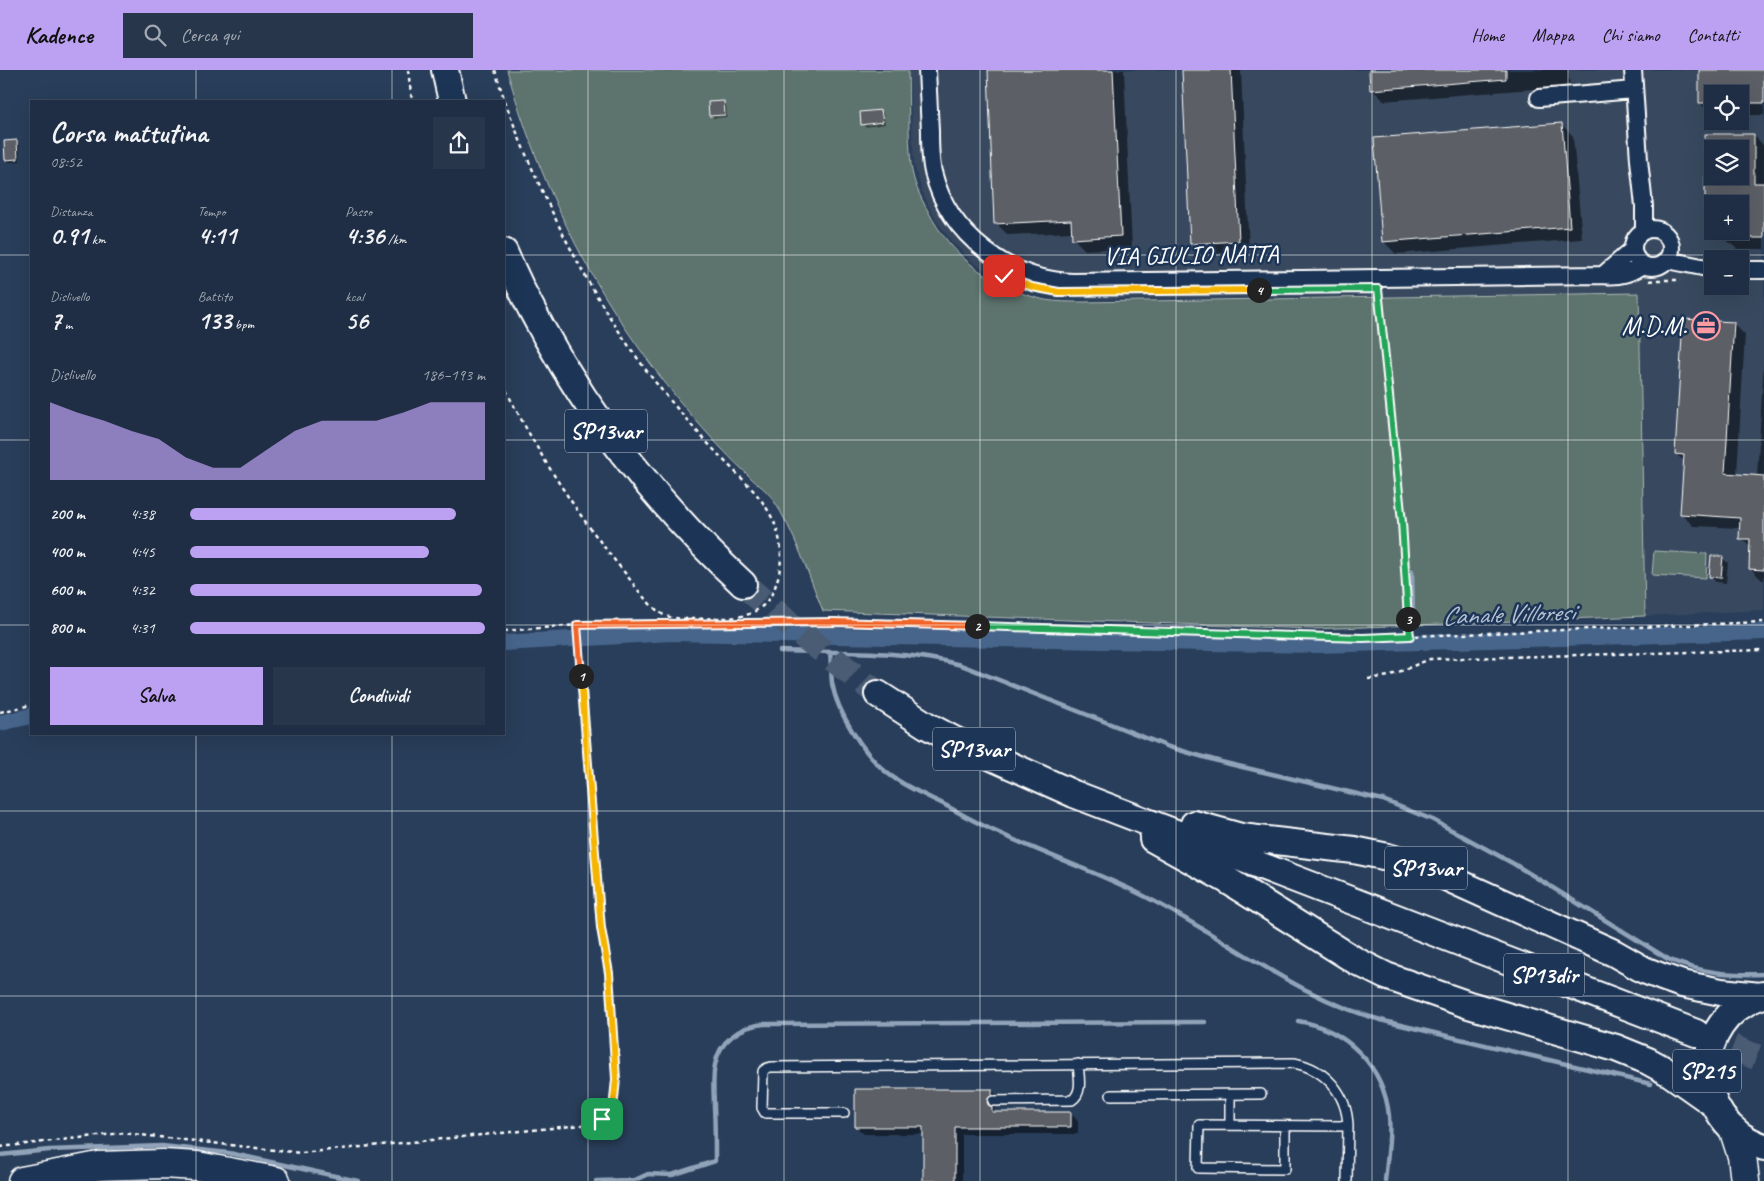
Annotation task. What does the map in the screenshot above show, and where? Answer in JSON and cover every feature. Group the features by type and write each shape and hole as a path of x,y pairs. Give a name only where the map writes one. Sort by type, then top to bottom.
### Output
{"highway":[{"path":"1734,1131 1742,1156 1745,1181"},
{"path":"22,1181 99,1166 163,1164 197,1166 276,1181"},
{"path":"1753,1181 1764,1166"}],"main road":[{"path":"445,70 452,100"},
{"name":"SP13var","path":"505,254 526,299 553,349 583,398 616,444 676,518 743,584"},
{"name":"SP13var","path":"878,694 926,725 954,740 1074,794 1392,916"},
{"name":"SP13var","path":"1074,794 1157,813 1241,837 1354,850 1388,856 1428,869 1614,953 1644,970 1662,977 1682,984 1721,992 1762,995"},
{"name":"SP13var","path":"1074,794 1227,880 1356,961 1386,976 1469,1005 1616,1048 1648,1061 1670,1073 1714,1104"},
{"name":"SP13dir","path":"1392,916 1696,1033"},
{"name":"SP215","path":"1762,995 1742,1005 1731,1014 1715,1036 1710,1049 1707,1070 1708,1084 1714,1104 1723,1118 1734,1131 1764,1147"}],"street":[{"name":"VIA GIULIO NATTA","path":"927,70 931,162 938,185 949,209 965,231 984,250 1009,266 1035,276 1050,280 1073,282 1620,276 1644,265"},
{"path":"1632,70 1638,160 1644,206 1652,231"},
{"path":"1539,98 1634,90"},
{"path":"1603,275 1633,249 1637,236 1652,231 1668,237 1671,243 1669,255 1655,266 1644,265 1639,261 1633,249"},
{"path":"1669,255 1704,268"},
{"path":"1749,270 1764,270"}],"lane":[{"path":"994,1101 1072,1100 1077,1097 1079,1092 1078,1064"},
{"path":"844,1113 764,1113 762,1109 763,1071 771,1067 1298,1064 1320,1073 1335,1086 1344,1104 1348,1126 1347,1181"},
{"path":"1111,1095 1261,1094"},
{"path":"1230,1095 1230,1125"},
{"path":"1285,1126 1285,1170 1198,1168 1198,1125 1348,1126"}],"path":[{"path":"408,70 412,100"},
{"path":"495,70 514,127 528,160 564,237 608,313 658,385 704,439 753,489 772,518 780,543 780,564 771,596 760,608 750,615 733,618 681,618 664,616 628,578 575,508 544,458 505,388"},
{"path":"1648,281 1688,281"},
{"path":"1378,289 1402,522 1410,636"},
{"path":"750,615 750,623"},
{"path":"664,616 665,624"},
{"path":"505,631 577,626 833,622 1363,638 1764,622"},
{"path":"0,1147 123,1133 301,1153 582,1125 602,1119 613,1109 616,1079 609,973 601,928 577,626"},
{"path":"1368,679 1390,676 1430,659 1764,650"},
{"path":"0,712 30,705"}],"shaded area":[{"path":"909,70 1764,70 1764,610 1645,616 1639,294 1059,298 1030,292 1001,281 974,263 952,242 934,217 922,191 914,165"}],"green space":[{"path":"507,70 908,70 909,141 912,171 925,206 938,228 949,243 976,269 1009,288 1045,300 1083,302 1639,293 1645,616 1313,629 823,611 788,525 772,498 725,452 686,408 653,367 606,298 566,225 549,187 519,110"},
{"path":"1654,551 1707,554 1706,578 1652,575"}],"building":[{"path":"988,70 1113,70 1121,236 1072,239 1071,220 994,224"},
{"path":"1182,70 1231,70 1239,241 1190,244"},
{"path":"1369,70 1506,70 1506,79 1370,90"},
{"path":"1699,70 1764,70 1764,103 1749,103 1749,85 1704,85 1704,103 1699,103"},
{"path":"724,101 725,115 709,116 708,102"},
{"path":"881,110 883,122 861,125 860,112"},
{"path":"1562,123 1570,227 1382,242 1374,138"},
{"path":"1705,134 1754,134 1754,183 1764,183 1764,238 1749,238 1749,195 1705,195 1705,185 1749,185 1749,140 1705,140"},
{"path":"17,140 18,159 5,160 4,141"},
{"path":"1683,319 1734,322 1725,473 1764,476 1764,570 1749,569 1750,539 1739,539 1740,518 1680,514 1684,455 1675,454"},
{"path":"1711,556 1723,556 1721,578 1709,577"},
{"path":"855,1089 992,1089 992,1095 987,1101 988,1105 992,1107 992,1112 1071,1112 1071,1127 955,1127 955,1181 923,1181 923,1127 855,1127"}],"waterway":[{"path":"1412,571 1413,617"},
{"name":"Canale Villoresi","path":"505,643 671,633 1317,645 1764,632"},
{"path":"780,651 894,654 917,656 961,665 1169,747 1221,762 1383,800 1433,820 1514,864 1668,959 1680,964 1715,972 1764,974"},
{"path":"830,652 832,683 835,694 852,731 877,764 900,782 914,790 1006,836 1098,875 1166,907 1289,981 1354,1011 1388,1022 1651,1084"},
{"name":"Canale Villoresi","path":"0,723 30,716"},
{"path":"1298,1021 1315,1025 1347,1041 1371,1066 1386,1098 1389,1116 1385,1181"},
{"path":"596,1181 635,1180 648,1174 672,1175 715,1161 713,1081 717,1056 732,1036 755,1025 1205,1022"},
{"path":"0,1155 49,1150 162,1146 229,1153 358,1181"}],"tunnel":[{"path":"743,584 795,629 878,694"},
{"path":"1696,1033 1764,1060"}],"place":[{"name":"M.D.M.","path":"1706,326"}],"route":[{"path":"602,1119 613,1109 616,1079 609,973 601,928 577,625 833,622 1363,638 1410,636 1402,522 1378,289 1073,293 1048,291 1004,276"}]}
